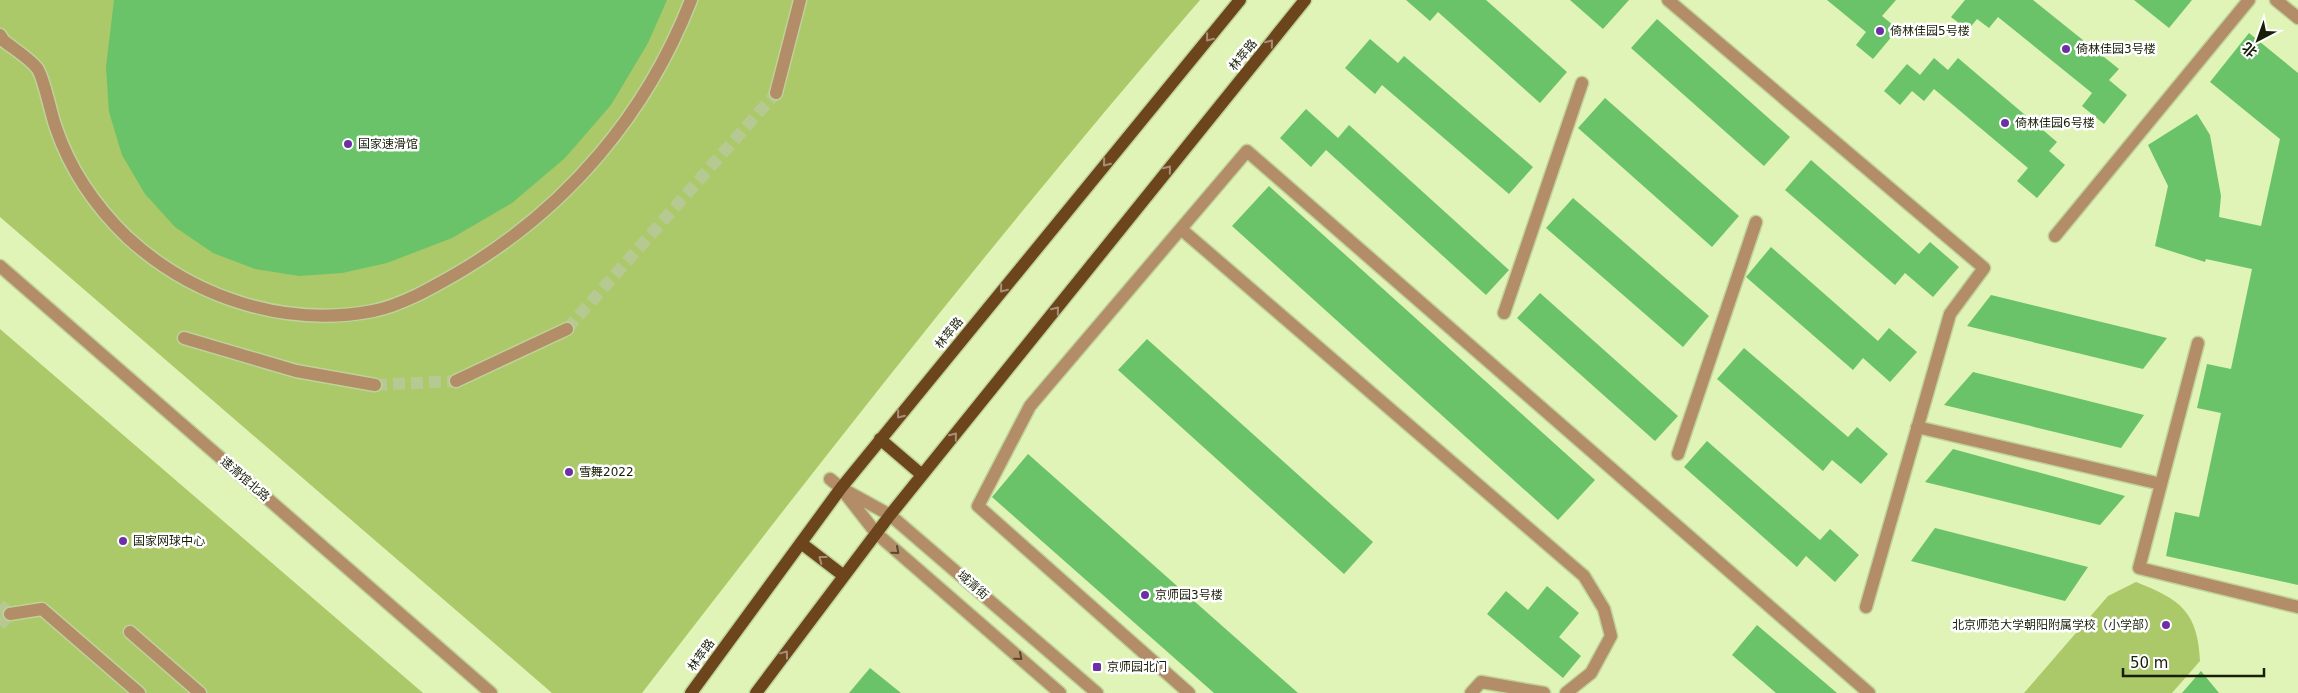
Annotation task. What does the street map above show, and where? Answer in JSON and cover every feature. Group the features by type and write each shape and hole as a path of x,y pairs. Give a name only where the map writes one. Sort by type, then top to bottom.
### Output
{"main road":[{"name":"林萃路","path":"690,693 841,488 1240,0"},
{"name":"林萃路","path":"756,693 890,515 1305,0"},
{"path":"880,439 922,475"},
{"path":"801,543 844,576"}],"street":[{"path":"0,35 4,41 38,70 66,154 92,197 119,229 145,253 191,282 241,303 294,314 348,314 375,310 430,289 483,258 516,235 575,184 624,125 664,60 691,0"},
{"path":"776,93 800,0"},
{"path":"1668,0 1984,268 1950,314 1866,607"},
{"path":"2055,236 2249,0"},
{"path":"2276,0 2298,18"},
{"path":"1504,312 1582,83"},
{"path":"1190,693 978,506 1030,406 1247,151 1869,693"},
{"path":"1678,454 1756,222"},
{"path":"1181,229 1584,576 1604,608 1611,636 1591,673 1566,693"},
{"name":"速滑馆北路","path":"0,266 491,693"},
{"path":"456,381 567,329"},
{"path":"184,338 296,371 375,385"},
{"path":"2198,342 2138,568 2298,607"},
{"path":"1917,427 2161,484"},
{"name":"域清街","path":"830,479 841,488 890,515 1097,693"},
{"name":"域清街","path":"841,488 876,533 1060,693"},
{"path":"10,614 42,609 139,693"},
{"path":"130,632 200,693"},
{"path":"1471,693 1481,682 1544,693"}],"green space":[{"name":"国家速滑馆","path":"0,0 1200,0 1056,170 916,342 642,693 552,693 0,217"},
{"name":"国家网球中心","path":"0,329 423,693 0,693"},
{"path":"2136,582 2151,588 2175,602 2184,610 2195,630 2200,661 2172,693 2024,693 2108,596"}],"building":[{"name":"国家速滑馆","path":"114,0 667,0 648,43 611,105 565,158 512,203 452,238 387,263 342,273 299,276 255,269 213,253 175,227 145,194 122,155 109,112 106,67"},
{"path":"1406,0 1486,0 1567,72 1540,103 1438,12 1430,21"},
{"path":"1570,0 1629,0 1603,29"},
{"name":"倚林佳园5号楼","path":"1827,0 1896,0 1882,16 1898,29 1873,59 1856,45 1866,32"},
{"name":"倚林佳园3号楼","path":"1965,0 2033,0 2119,69 2109,80 2127,95 2104,124 2082,106 2092,93 1998,17 1989,28 1977,19 1968,30 1951,17"},
{"path":"2134,0 2192,0 2169,28"},
{"path":"1657,19 1790,137 1764,166 1631,48"},
{"path":"2249,33 2298,73 2298,585 2166,556 2175,512 2199,517 2221,413 2197,408 2207,364 2231,369 2252,269 2206,259 2205,262 2155,246 2168,186 2148,145 2197,114 2210,135 2221,196 2219,217 2261,226 2280,139 2210,82"},
{"path":"1370,39 1398,63 1404,56 1533,167 1509,194 1382,85 1375,94 1345,68"},
{"name":"倚林佳园6号楼","path":"1934,58 1948,70 1958,58 2057,142 2049,151 2065,165 2037,198 2017,181 2028,168 1934,89 1924,101 1912,91 1900,105 1884,91 1907,64 1920,75"},
{"path":"1605,98 1739,216 1712,247 1578,128"},
{"path":"1306,109 1338,138 1349,125 1509,270 1486,295 1326,150 1311,167 1280,138"},
{"path":"1811,160 1919,254 1930,242 1959,267 1933,297 1905,273 1895,285 1785,190"},
{"path":"1269,186 1595,480 1558,520 1232,226"},
{"path":"1573,198 1709,316 1683,347 1546,228"},
{"path":"1771,247 1878,341 1889,328 1917,352 1890,382 1863,358 1853,370 1746,277"},
{"path":"1540,293 1678,416 1655,441 1517,318"},
{"path":"1991,295 2167,338 2143,369 1967,326"},
{"path":"1147,339 1373,542 1344,574 1118,370"},
{"path":"1744,348 1848,437 1857,427 1888,454 1861,484 1832,460 1823,471 1717,379"},
{"path":"1973,372 2144,415 2121,448 1944,405"},
{"path":"1707,441 1820,540 1830,529 1859,555 1835,582 1806,556 1797,567 1684,467"},
{"path":"1953,449 2125,496 2100,525 1925,482"},
{"name":"京师园3号楼","path":"1028,454 1298,693 1214,693 992,497"},
{"path":"1935,528 2088,567 2065,601 1911,561"},
{"path":"1547,586 1579,613 1559,637 1581,656 1563,678 1487,614 1506,591 1528,610"},
{"path":"1757,625 1837,693 1776,693 1732,655"},
{"path":"870,668 901,693 849,693"},
{"path":"2201,671 2219,693 2182,693"}],"tunnel":[{"path":"567,329 776,93"},
{"path":"375,385 456,381"},
{"path":"0,605 10,614 0,625"}],"place":[{"name":"倚林佳园5号楼","path":"1880,31"},
{"name":"倚林佳园3号楼","path":"2066,49"},
{"name":"倚林佳园6号楼","path":"2005,123"},
{"name":"国家速滑馆","path":"348,144"},
{"name":"雪舞2022","path":"569,472"},
{"name":"国家网球中心","path":"123,541"},
{"name":"京师园3号楼","path":"1145,595"},
{"name":"北京师范大学朝阳附属学校（小学部）","path":"2166,625"},
{"name":"京师园北门","path":"1097,667"}]}
